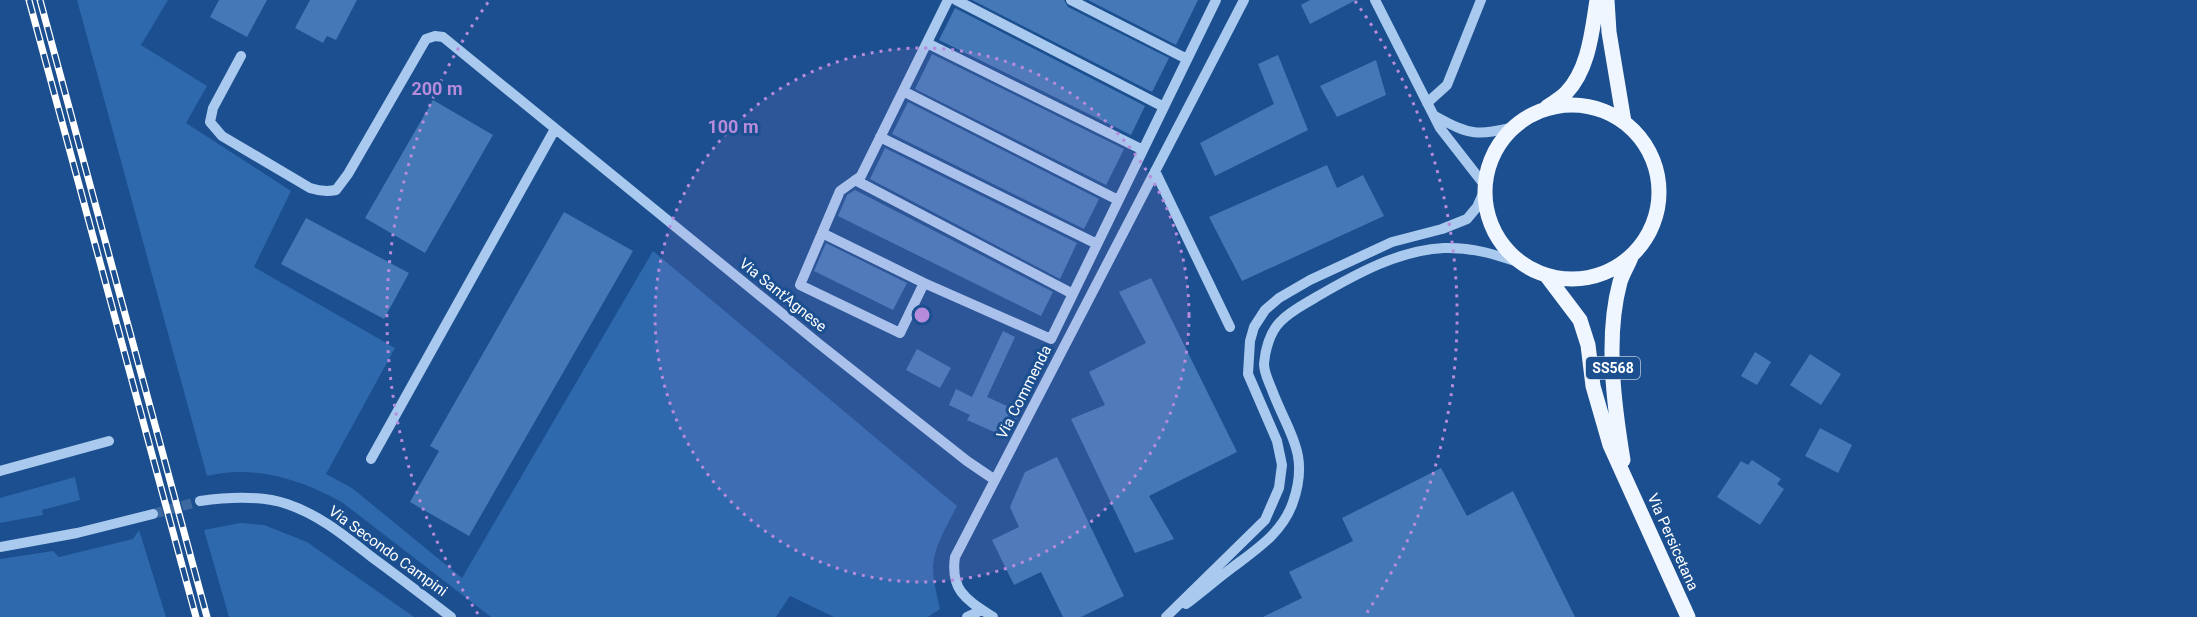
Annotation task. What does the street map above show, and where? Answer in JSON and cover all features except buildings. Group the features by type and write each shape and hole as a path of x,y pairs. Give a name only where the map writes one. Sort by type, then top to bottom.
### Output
{"main road":[{"path":"1541,111 1584,106 1605,112 1624,122 1643,142 1650,154 1659,188 1658,208 1654,222 1645,240 1617,267 1582,279 1546,275 1524,264 1507,249 1494,231 1486,202 1488,169 1504,138 1516,126 1566,93 1578,74 1587,52 1597,0"},
{"path":"1607,0 1611,44 1624,122"},
{"name":"Via Persicetana","path":"1626,481 1614,405 1612,348 1620,282 1631,256"},
{"name":"Via Persicetana","path":"1546,275 1580,320 1588,345 1599,412 1610,445 1688,617"}],"street":[{"path":"924,284 900,333 800,285 840,191 861,176 948,0"},
{"path":"956,0 1164,107"},
{"path":"1071,0 1187,59"},
{"path":"822,233 924,284 1051,339 1216,0"},
{"name":"Via Commenda","path":"993,617 966,598 957,587 952,572 955,557 1244,0"},
{"path":"1168,617 1264,520 1279,488 1282,465 1279,447 1248,374 1250,341 1254,327 1265,310 1279,298 1310,280 1392,242 1442,229 1467,219 1477,207 1486,187 1444,135 1375,0"},
{"path":"1427,103 1447,85 1481,0"},
{"name":"Via Sant'Agnese","path":"241,56 213,108 210,122 227,139 310,188 320,191 336,190 343,183 426,39 435,36 443,37 887,398 995,480"},
{"path":"927,43 1143,150"},
{"path":"903,91 1118,200"},
{"path":"1434,116 1472,133 1485,134 1516,126"},
{"path":"372,459 555,129"},
{"path":"880,137 1097,244"},
{"path":"1155,171 1230,327"},
{"path":"855,180 1073,294"},
{"path":"1168,617 1270,538 1283,523 1293,504 1299,482 1299,453 1277,405 1264,365 1269,342 1280,322 1298,308 1382,263 1420,251 1444,248 1483,251 1524,264"},
{"path":"0,471 109,441"},
{"name":"Via Secondo Campini","path":"200,501 221,498 263,500 286,504 312,515 341,533 451,617"},
{"path":"0,547 77,533 153,514"},
{"path":"967,617 982,610"}],"shaded area":[{"path":"77,0 168,0 141,45 207,86 186,123 291,191 254,267 395,348 326,474 352,488 462,578 653,251 957,506 942,535 934,559 934,578 940,609 928,617 834,617 790,596 776,617 491,617 343,503 328,495 295,481 260,473 224,473 207,476"},
{"path":"75,477 80,500 42,510 43,515 0,523 0,498"},
{"path":"240,523 264,525 307,542 414,617 229,617 204,530"},
{"path":"139,530 166,617 0,617 0,559 53,551 59,557 133,539"}],"tunnel":[{"path":"153,514 200,501"}],"railway":[{"path":"29,0 196,617"},
{"path":"40,0 207,617"}]}
